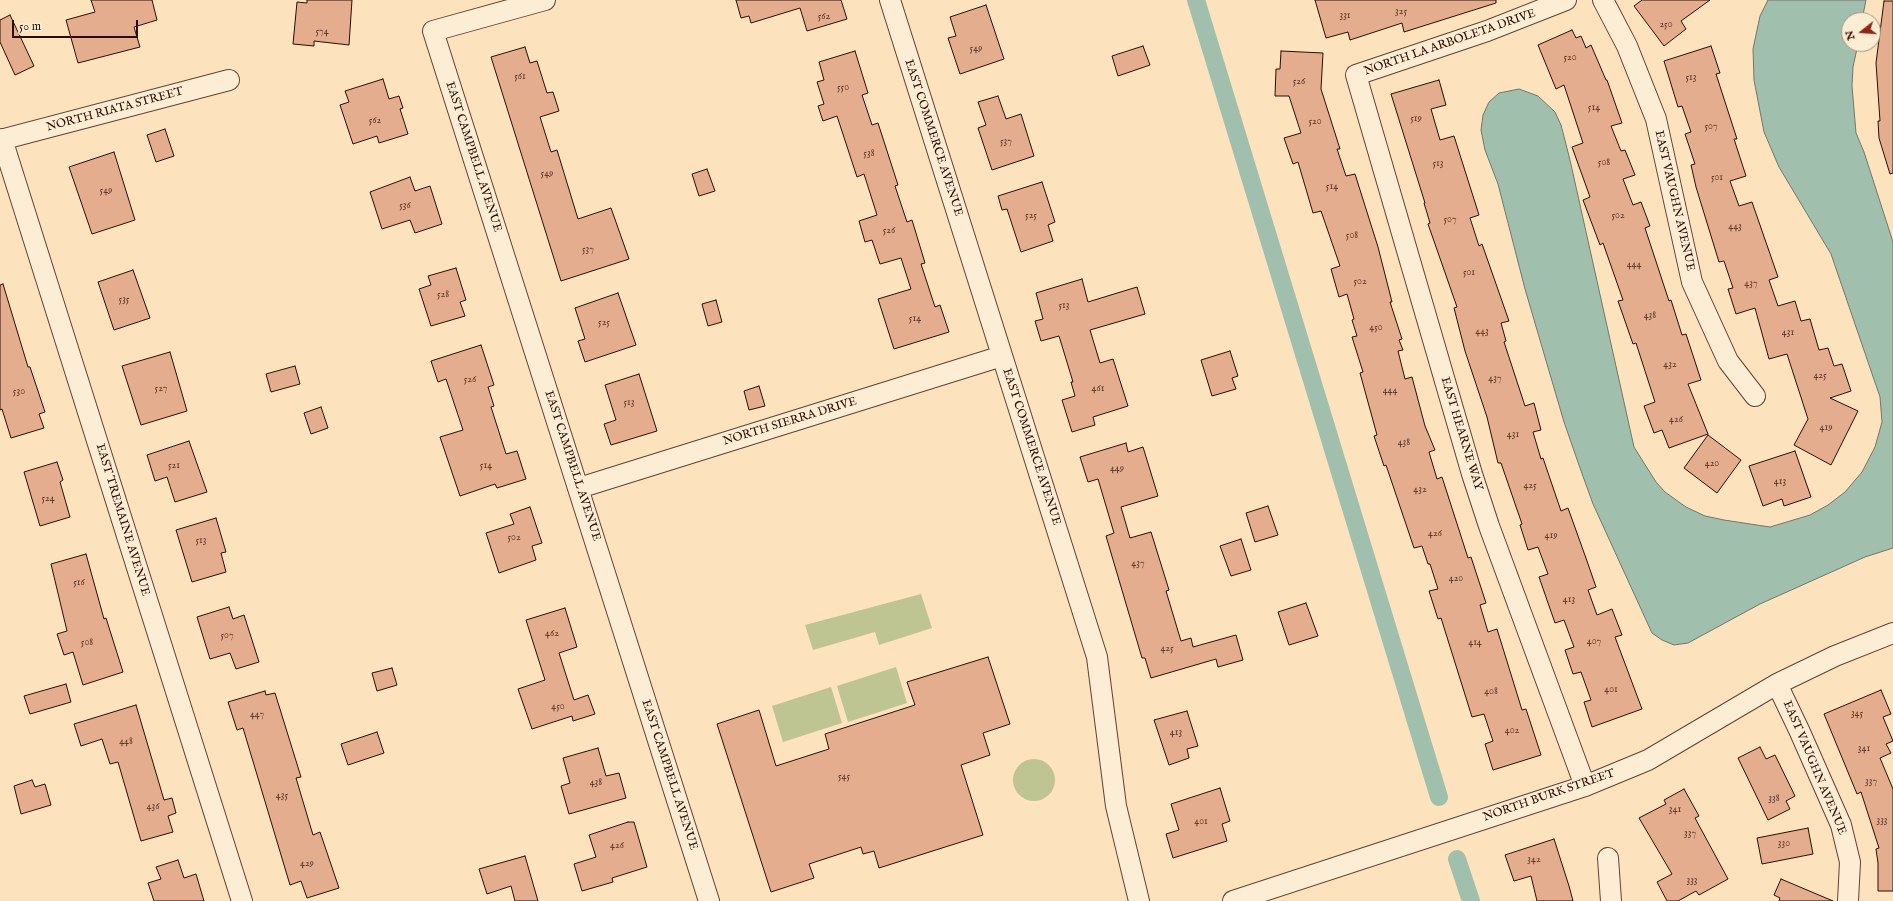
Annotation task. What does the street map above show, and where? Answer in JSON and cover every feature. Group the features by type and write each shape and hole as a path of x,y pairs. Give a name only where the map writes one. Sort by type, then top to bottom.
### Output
{"street":[{"name":"EAST CAMPBELL AVENUE","path":"545,0 433,31 709,901"},
{"name":"EAST COMMERCE AVENUE","path":"890,0 1097,656 1116,806 1139,901"},
{"name":"NORTH LA ARBOLETA DRIVE","path":"1356,75 1487,31 1566,0"},
{"name":"EAST VAUGHN AVENUE","path":"1603,0 1627,46 1656,119 1692,282 1728,361 1756,396"},
{"name":"EAST HEARNE WAY","path":"1356,75 1472,474 1489,526 1585,786"},
{"name":"NORTH RIATA STREET","path":"1,139 229,80"},
{"name":"EAST TREMAINE AVENUE","path":"1,139 242,901"},
{"name":"NORTH SIERRA DRIVE","path":"579,488 1002,356"},
{"name":"NORTH BURK STREET","path":"1233,901 1440,832 1585,786 1648,760 1777,684 1835,656 1893,633"},
{"name":"EAST VAUGHN AVENUE","path":"1777,684 1841,825 1850,862 1848,901"},
{"path":"1608,858 1611,901"}],"green space":[{"path":"921,594 932,628 879,645 875,632 813,650 805,625"},
{"path":"896,667 907,703 848,722 837,686"},
{"path":"831,687 842,723 783,742 772,706"},
{"path":"1030,759 1038,759 1049,765 1055,776 1055,784 1049,795 1038,801 1030,801 1019,795 1013,784 1013,776 1019,765"}],"shaded area":[{"path":"1768,0 1866,0 1864,12 1841,12 1841,52 1856,52 1853,67 1852,86 1856,133 1864,152 1893,242 1893,548 1865,557 1760,604 1688,643 1674,645 1662,640 1652,633 1593,504 1580,468 1564,422 1525,289 1498,184 1485,150 1481,130 1483,115 1489,102 1499,93 1519,89 1538,96 1555,112 1561,125 1570,160 1634,447 1656,482 1665,492 1686,507 1705,516 1770,527 1810,515 1828,505 1845,492 1862,472 1875,447 1882,422 1880,397 1831,254 1779,167 1764,132 1754,80 1753,49 1760,16"}],"building":[{"path":"91,0 152,0 157,20 134,27 140,47 78,63 66,20 95,12"},
{"path":"307,0 352,0 349,45 314,41 314,46 293,44 297,2 307,3"},
{"path":"736,0 841,0 847,19 807,31 800,8 751,23 749,16 741,18"},
{"path":"1315,0 1496,0 1496,3 1404,32 1402,23 1350,40 1348,32 1326,38"},
{"path":"1642,0 1710,0 1681,21 1686,29 1664,46 1634,6"},
{"path":"1884,1 1893,1 1893,173 1890,174 1879,138 1878,121 1880,121 1876,63 1877,52 1881,52 1881,24"},
{"path":"986,5 1004,59 960,74 948,38 956,36 950,17"},
{"path":"10,15 34,66 15,75 0,42 0,20"},
{"path":"1572,30 1576,38 1581,36 1586,48 1591,45 1607,80 1622,123 1611,126 1621,151 1625,150 1635,175 1623,179 1633,205 1641,202 1650,226 1645,228 1669,301 1671,300 1682,335 1686,334 1701,380 1688,384 1708,434 1669,448 1662,430 1654,433 1644,406 1655,402 1636,343 1633,344 1618,301 1623,300 1603,243 1600,245 1583,200 1590,197 1572,147 1583,143 1564,85 1556,89 1538,45"},
{"path":"1143,46 1150,65 1118,76 1112,56"},
{"path":"1711,46 1720,73 1716,74 1737,139 1734,139 1746,176 1730,181 1739,206 1752,202 1778,277 1769,280 1778,306 1795,301 1801,321 1810,319 1819,350 1828,348 1834,366 1842,364 1851,391 1830,398 1858,411 1831,465 1794,445 1808,419 1787,354 1769,359 1755,308 1736,314 1728,289 1733,288 1724,261 1719,262 1696,187 1691,165 1695,164 1685,134 1691,132 1682,106 1678,107 1664,61"},
{"path":"525,47 530,63 537,61 547,93 553,92 559,111 540,117 551,152 557,150 578,219 611,208 629,259 561,281 491,57"},
{"path":"855,51 868,93 862,95 872,125 878,123 898,185 895,186 907,222 912,220 925,263 921,264 935,307 940,305 949,332 894,349 878,299 911,289 901,258 880,264 872,240 865,242 859,221 877,215 864,174 857,177 837,116 823,121 818,106 824,104 817,82 824,80 819,62"},
{"path":"1281,51 1323,53 1321,89 1340,149 1337,149 1346,176 1355,174 1378,247 1392,302 1390,302 1402,339 1399,340 1403,350 1398,351 1405,379 1412,377 1425,426 1435,450 1429,452 1437,479 1442,477 1468,558 1471,557 1486,603 1480,605 1488,632 1497,629 1522,710 1526,709 1541,755 1493,770 1485,744 1493,741 1484,714 1472,717 1441,618 1438,619 1429,591 1438,589 1430,564 1428,564 1422,546 1414,548 1386,465 1384,466 1374,436 1377,435 1360,373 1363,372 1352,337 1357,336 1352,320 1354,319 1347,294 1339,297 1331,269 1340,266 1321,211 1313,213 1298,162 1293,164 1284,138 1301,133 1289,96 1275,96 1276,69 1280,69"},
{"path":"383,79 389,99 399,96 403,108 400,109 408,134 379,143 377,136 353,144 340,105 349,102 345,91"},
{"path":"1439,80 1446,105 1431,109 1440,140 1454,136 1479,215 1470,218 1479,246 1482,244 1509,321 1501,323 1506,341 1504,342 1525,406 1534,403 1541,430 1533,432 1541,459 1543,458 1561,511 1568,508 1596,587 1588,590 1597,615 1612,609 1622,635 1615,637 1642,709 1592,727 1584,702 1591,700 1581,672 1573,674 1565,650 1574,647 1564,620 1555,623 1539,577 1548,574 1538,547 1528,550 1520,525 1522,524 1501,463 1498,463 1487,417 1465,351 1454,308 1457,307 1428,224 1430,223 1425,203 1391,94"},
{"path":"998,96 1006,119 1021,114 1034,156 992,170 978,128 986,125 978,102"},
{"path":"165,129 174,156 156,162 147,135"},
{"path":"114,152 135,220 92,234 69,167"},
{"path":"707,169 715,191 699,196 692,174"},
{"path":"410,177 415,191 430,186 442,224 415,233 410,220 382,229 370,192"},
{"path":"1042,182 1055,222 1048,225 1053,241 1021,252 1007,209 1002,210 998,196"},
{"path":"456,268 466,300 460,302 465,316 431,326 419,289 431,285 428,276"},
{"path":"133,270 150,318 114,330 98,282"},
{"path":"1082,279 1088,302 1137,287 1145,314 1090,330 1100,363 1113,359 1128,406 1093,417 1095,425 1072,432 1062,400 1075,396 1071,382 1073,382 1059,336 1041,341 1035,321 1043,319 1036,293"},
{"path":"3,284 28,367 30,367 45,412 39,414 44,428 11,438 2,409 0,410 0,285"},
{"path":"618,293 636,345 585,362 578,341 585,339 575,308"},
{"path":"716,300 722,322 708,326 702,304"},
{"path":"481,345 494,385 488,387 494,406 491,407 506,454 517,451 526,479 497,488 495,484 460,496 440,437 463,430 446,379 438,382 431,361"},
{"path":"1230,351 1238,376 1232,378 1236,389 1212,396 1201,360"},
{"path":"170,352 187,411 141,425 122,366"},
{"path":"295,366 300,384 271,392 266,374"},
{"path":"639,374 657,431 611,445 604,424 616,420 605,385"},
{"path":"759,386 765,406 749,410 744,391"},
{"path":"321,407 328,428 311,434 304,413"},
{"path":"1708,435 1741,460 1717,493 1684,468"},
{"path":"189,441 207,492 175,502 167,477 155,481 147,455"},
{"path":"1126,443 1128,452 1143,447 1158,496 1121,507 1130,538 1151,532 1169,590 1166,591 1181,641 1191,638 1193,647 1236,635 1243,660 1218,667 1216,659 1151,678 1145,658 1142,658 1106,536 1114,533 1098,479 1088,482 1080,457"},
{"path":"1795,451 1811,497 1784,506 1782,499 1763,506 1749,466"},
{"path":"57,462 63,480 60,482 70,517 40,526 24,472"},
{"path":"1268,506 1278,535 1255,542 1246,513"},
{"path":"530,507 542,543 532,546 536,560 499,573 486,533 514,524 510,514"},
{"path":"216,518 226,552 221,553 226,572 192,582 176,530"},
{"path":"1241,539 1251,570 1231,576 1220,546"},
{"path":"86,554 104,619 106,618 123,672 83,685 73,652 64,655 57,634 67,631 51,564"},
{"path":"1306,603 1318,636 1289,645 1278,612"},
{"path":"229,607 233,619 244,615 259,662 236,669 230,653 210,659 197,617"},
{"path":"565,608 577,647 559,653 574,700 588,695 595,714 573,721 572,716 532,729 518,689 545,680 526,620"},
{"path":"988,657 1010,724 983,733 990,755 961,765 983,835 879,868 874,851 863,854 861,847 809,864 814,878 771,892 717,724 759,710 776,766 829,749 825,734 915,705 907,682"},
{"path":"392,668 397,685 377,691 372,673"},
{"path":"66,684 71,702 30,714 24,696"},
{"path":"1881,690 1891,714 1883,717 1893,741 1886,744 1891,753 1880,758 1893,789 1893,891 1878,891 1878,863 1876,849 1879,848 1861,792 1857,794 1824,714"},
{"path":"265,691 266,695 275,693 301,777 296,778 313,835 320,832 339,888 307,898 301,881 290,885 243,728 237,730 228,702"},
{"path":"136,705 164,800 172,798 176,813 168,816 173,832 141,841 118,762 110,764 102,739 81,746 74,724"},
{"path":"1187,711 1198,746 1187,749 1189,758 1169,765 1154,720"},
{"path":"377,732 384,753 348,765 341,744"},
{"path":"1760,747 1766,759 1775,755 1795,796 1786,801 1790,809 1768,820 1738,758"},
{"path":"598,748 606,776 619,773 626,798 569,814 561,786 570,783 563,758"},
{"path":"32,780 35,787 45,784 51,805 21,814 14,786"},
{"path":"1220,788 1230,821 1222,824 1227,841 1173,858 1166,834 1179,830 1171,804"},
{"path":"1684,789 1699,816 1695,818 1728,879 1699,895 1696,891 1678,901 1667,901 1657,882 1672,874 1639,818 1666,804 1664,800"},
{"path":"628,822 634,822 647,867 612,878 613,882 582,891 574,864 596,857 589,835"},
{"path":"1808,828 1813,854 1762,864 1757,838"},
{"path":"1554,839 1573,901 1537,901 1531,876 1514,881 1505,855"},
{"path":"525,856 538,901 515,901 511,886 487,894 479,869"},
{"path":"178,860 184,878 196,874 204,901 154,901 148,883 161,879 156,867"},
{"path":"1781,879 1833,901 1779,901 1780,898 1774,895"}],"waterway":[{"path":"1196,0 1439,797"},
{"path":"1457,859 1471,901"}]}
